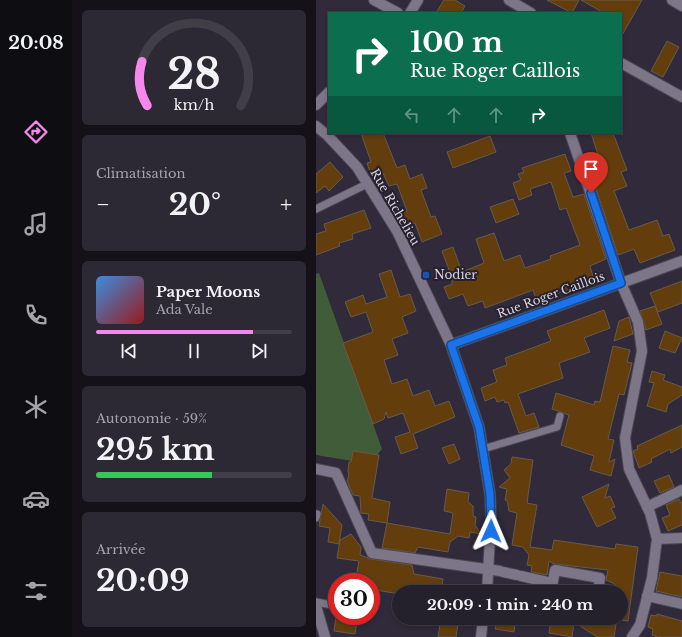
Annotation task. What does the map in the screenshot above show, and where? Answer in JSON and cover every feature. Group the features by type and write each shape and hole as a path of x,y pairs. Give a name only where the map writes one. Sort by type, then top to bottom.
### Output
{"street":[{"path":"374,0 396,12"},
{"path":"411,12 418,0"},
{"path":"508,0 529,12"},
{"path":"672,0 682,6"},
{"path":"622,64 682,97"},
{"path":"316,105 328,93"},
{"name":"Rue Richelieu","path":"316,126 327,135 357,167 397,231 451,345 479,427 483,449 491,506 487,585"},
{"path":"570,134 621,283 638,322 642,351 625,438 629,469 647,507 657,540 652,578 640,625 632,637"},
{"name":"Rue Roger Caillois","path":"451,345 682,261"},
{"path":"316,469 336,473 372,553 501,571 519,575 544,585"},
{"path":"647,507 682,490"},
{"path":"657,540 682,538"},
{"path":"552,585 555,570 600,578 599,585"},
{"path":"647,596 682,604"},
{"path":"316,606 325,637"},
{"path":"481,637 483,625"}],"lane":[{"path":"316,209 367,184"},
{"path":"483,449 557,427 560,416"},
{"path":"316,602 328,604"}],"green space":[{"path":"319,273 382,449 377,455 354,451 352,461 316,455 316,274"}],"building":[{"path":"444,0 455,0 465,6 462,12 437,12"},
{"path":"547,0 579,0 573,12"},
{"path":"581,0 642,0 622,35 622,12 602,12"},
{"path":"667,41 679,47 663,77 651,71"},
{"path":"361,134 383,134 397,168 405,165 410,179 422,174 427,188 421,190 431,217 435,216 442,234 422,242 415,223 404,227 399,214 407,211 397,184 389,186 383,173 372,177 367,163 371,162"},
{"path":"591,134 613,134 627,170 621,172 627,186 614,191 629,230 657,220 663,236 669,234 675,250 640,263 634,249 618,255 589,168 596,165 594,159 599,158"},
{"path":"490,136 496,152 453,168 447,152"},
{"path":"565,154 571,171 564,173 573,197 584,194 606,259 590,266 594,280 537,301 533,290 485,308 483,301 468,306 463,294 449,299 444,287 452,284 452,278 442,251 453,247 462,272 484,263 476,239 494,233 504,261 520,255 525,268 551,259 550,256 580,245 566,208 560,210 551,182 530,189 532,195 519,200 513,183 521,180 518,174 524,172 522,168"},
{"path":"330,162 343,177 329,191 325,186 316,193 316,174"},
{"path":"513,199 519,214 496,223 490,207"},
{"path":"364,210 371,228 352,234 353,239 339,243 340,246 316,255 316,234 326,231 324,224"},
{"path":"391,270 400,297 410,294 416,311 402,317 408,333 392,339 398,355 384,360 392,384 407,379 413,396 429,390 435,406 449,401 455,417 413,434 418,448 401,454 395,437 410,432 403,413 388,418 386,412 384,419 373,424 343,343 373,332 366,312 351,317 345,302 363,295 366,304 387,297 379,274"},
{"path":"682,281 682,303 658,312 650,293"},
{"path":"655,306 662,324 646,330 640,311"},
{"path":"604,310 610,328 584,338 590,352 559,363 563,378 518,394 526,416 534,413 539,427 519,433 508,402 505,403 504,400 497,402 495,397 485,401 481,388 497,382 493,370 507,365 505,358 551,341 547,331"},
{"path":"629,317 633,334 614,341 619,321"},
{"path":"665,331 682,338 675,353 659,348"},
{"path":"613,346 630,350 627,362 632,363 624,395 619,394 608,439 614,440 609,462 615,459 611,476 590,470 594,456 561,445 569,415 552,409 556,393 594,405 595,401 600,402"},
{"path":"652,371 665,375 663,380 682,387 682,395 668,404 666,412 647,406 654,383 649,382"},
{"path":"682,425 682,447 671,453 670,449 651,459 652,462 639,468 633,451 638,449 637,446"},
{"path":"454,444 460,459 449,464 442,448"},
{"path":"353,451 379,455 372,498 390,502 387,523 368,520 369,514 361,513 360,496 353,495 347,481 349,474 349,462 351,462"},
{"path":"512,457 533,460 527,503 537,505 530,547 552,550 554,540 615,549 616,544 638,547 628,621 628,585 615,585 606,580 608,570 554,564 549,561 547,575 531,572 532,566 527,565 529,555 523,547 512,545 517,513 509,511 507,500 505,500 507,489 499,487 510,478 504,470 511,464"},
{"path":"669,475 674,487 660,493 654,481"},
{"path":"609,484 605,498 610,496 615,507 611,508 616,518 597,527 582,497"},
{"path":"447,489 469,493 468,502 473,506 473,516 476,517 475,525 481,534 470,532 469,538 458,536 450,542 448,552 418,547 415,553 382,548 387,523 450,534 453,513 444,511"},
{"path":"679,499 682,504 682,525 668,531 662,518 670,515 666,505"},
{"path":"323,504 342,525 339,544 328,542 330,528 319,526"},
{"path":"351,534 361,547 360,555 371,559 412,565 414,574 443,579 442,585 392,585 392,593 380,591 380,573 357,573 359,561 337,558 340,540"},
{"path":"660,572 682,576 682,597 656,591"},
{"path":"657,614 682,621 682,637 658,637 652,635 653,629 648,627 651,615 657,616"},
{"path":"335,625 356,625 355,634 334,631"},
{"path":"440,625 458,625 456,637 438,637"},
{"path":"496,625 515,625 514,632 495,629"},
{"path":"550,625 574,625 572,637 549,633"},
{"path":"579,625 616,625 614,637 597,637"}],"place":[{"name":"Nodier","path":"426,275"}],"route":[{"path":"491,531 490,494 479,427 451,345 621,283 591,193"}]}
